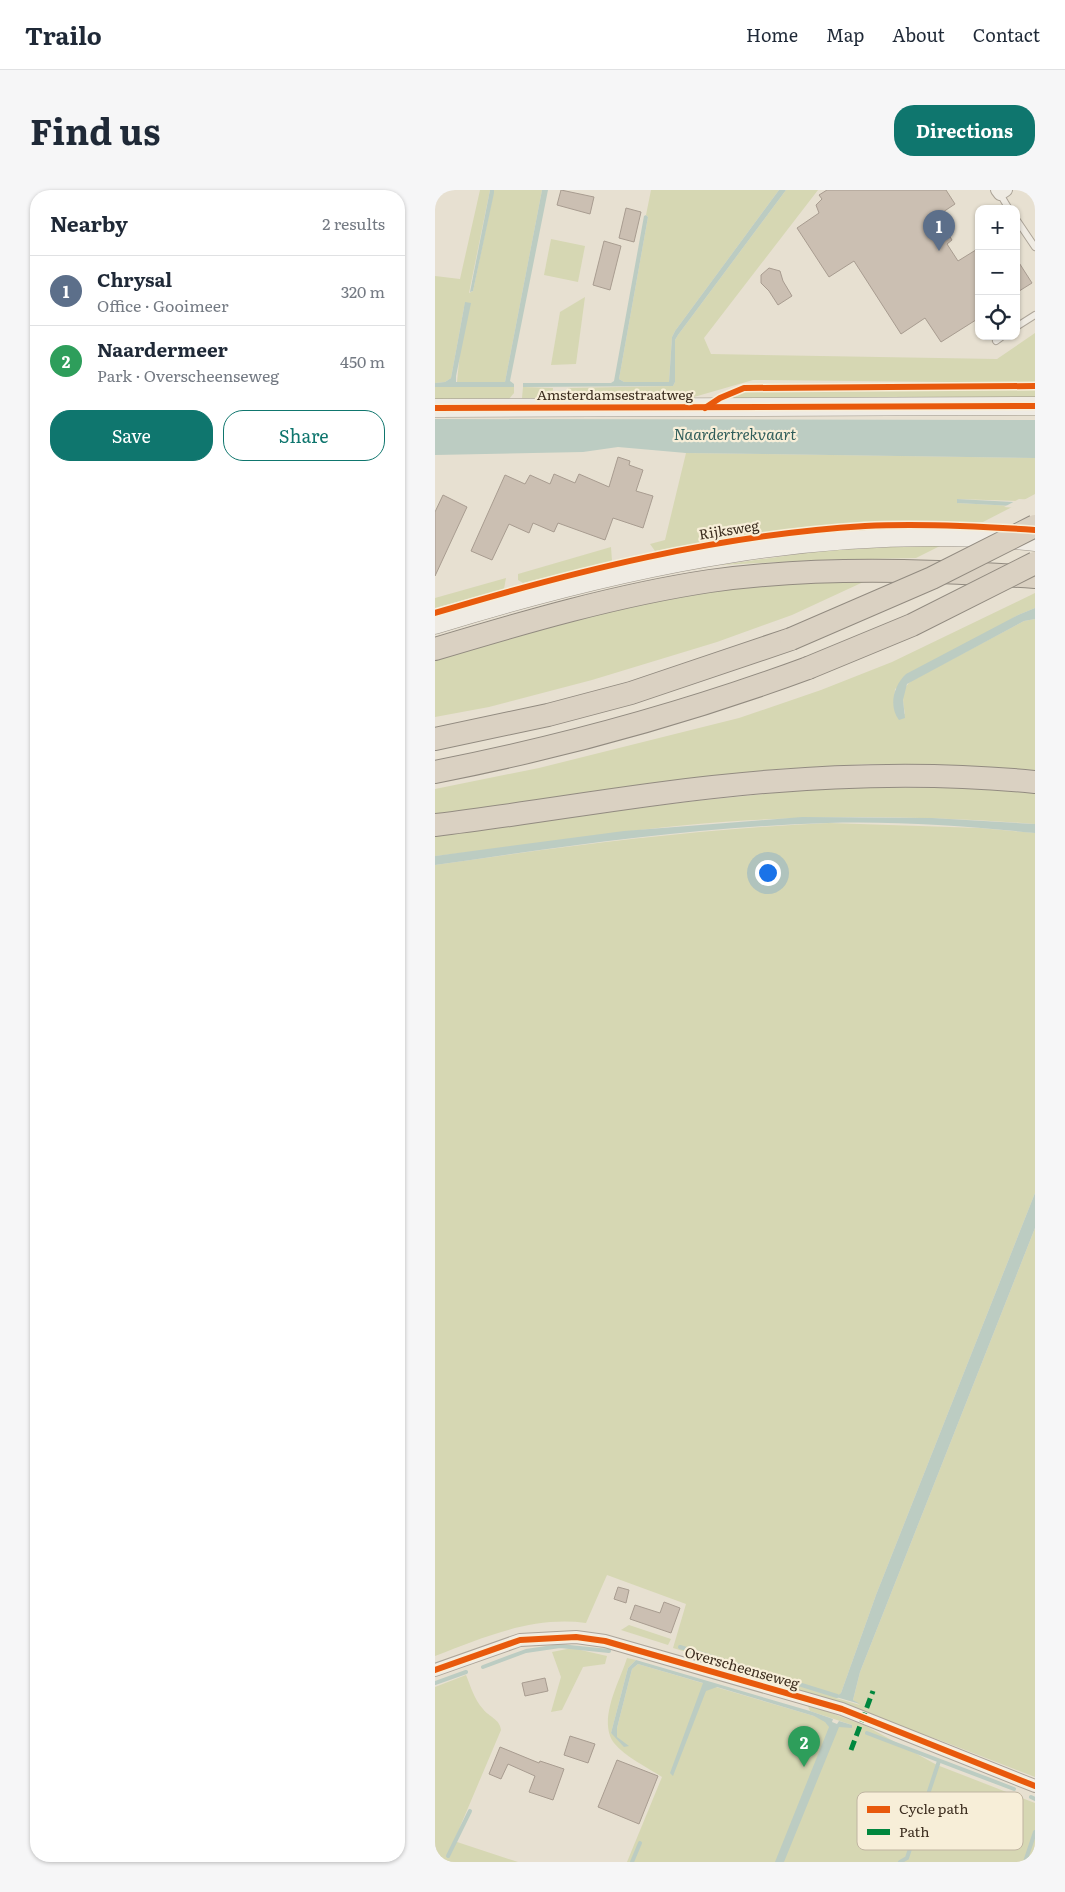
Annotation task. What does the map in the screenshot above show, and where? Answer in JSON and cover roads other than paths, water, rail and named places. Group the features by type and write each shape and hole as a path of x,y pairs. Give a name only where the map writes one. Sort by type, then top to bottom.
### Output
{"highway":[{"path":"435,739 548,715 631,693 791,639 915,586 1035,526"},
{"path":"435,772 604,734 739,694 808,668 912,624 1035,563"},
{"path":"435,649 578,608 711,581 791,573 866,570 912,570 1035,577"},
{"path":"435,825 712,787 795,779 944,775 1035,782"}],"main road":[{"name":"Amsterdamsestraatweg","path":"435,408 1035,406"},
{"name":"Rijksweg","path":"435,625 598,579 732,553 782,546 830,540 916,536 1035,542"}],"street":[{"name":"Overscheenseweg","path":"435,1670 520,1640 576,1637 605,1641 842,1710 1035,1786"}],"lane":[{"path":"1001,191 1007,205"},
{"path":"1020,225 1035,247"},
{"path":"1020,324 1035,315"}],"water":[{"path":"490,190 494,190 494,193 473,291 470,292"},
{"path":"542,190 548,190 510,381 514,384 514,387 435,387 435,383 445,382 451,378 465,302 471,303 456,382 505,382"},
{"path":"779,190 786,190 675,340 675,382 673,386 523,387 523,383 611,383 614,381 644,216 646,215 648,217 619,379 624,382 669,382 672,337 675,331"},
{"name":"Naardertrekvaart","path":"435,419 1035,420 1035,458 686,453 618,447 583,452 435,455"},
{"path":"957,499 1035,503 1035,507 957,503"},
{"path":"1035,608 1035,619 1024,621 907,684 903,700 905,718 899,720 893,702 898,684 906,674 1018,615"},
{"path":"802,817 932,818 1035,824 1035,833 905,823 778,825 631,838 435,865 435,856 624,831"},
{"path":"1035,1193 1035,1228 860,1672 853,1700 860,1704 836,1697 841,1693 876,1595"},
{"path":"636,1660 810,1711 833,1719 832,1722 837,1724 839,1721 852,1725 852,1728 839,1727 784,1862 775,1862 829,1727 825,1722 814,1716 717,1687 706,1691 673,1776 670,1773 703,1683 638,1664 632,1669 617,1728 617,1737 629,1746 624,1747 611,1733 628,1668"}],"waterway":[{"path":"483,1667 526,1651 560,1646 609,1651"},
{"path":"680,1647 837,1696"},
{"path":"435,1683 466,1672"},
{"path":"867,1733 1014,1789"},
{"path":"929,1792 939,1761"},
{"path":"1031,1797 1035,1799"},
{"path":"448,1856 470,1811"},
{"path":"1025,1862 1035,1832"},
{"path":"632,1862 640,1843"},
{"path":"900,1862 907,1858 910,1850"}],"place":[{"name":"Chrysal","path":"939,251"},
{"name":"Naardermeer","path":"804,1767"}]}
